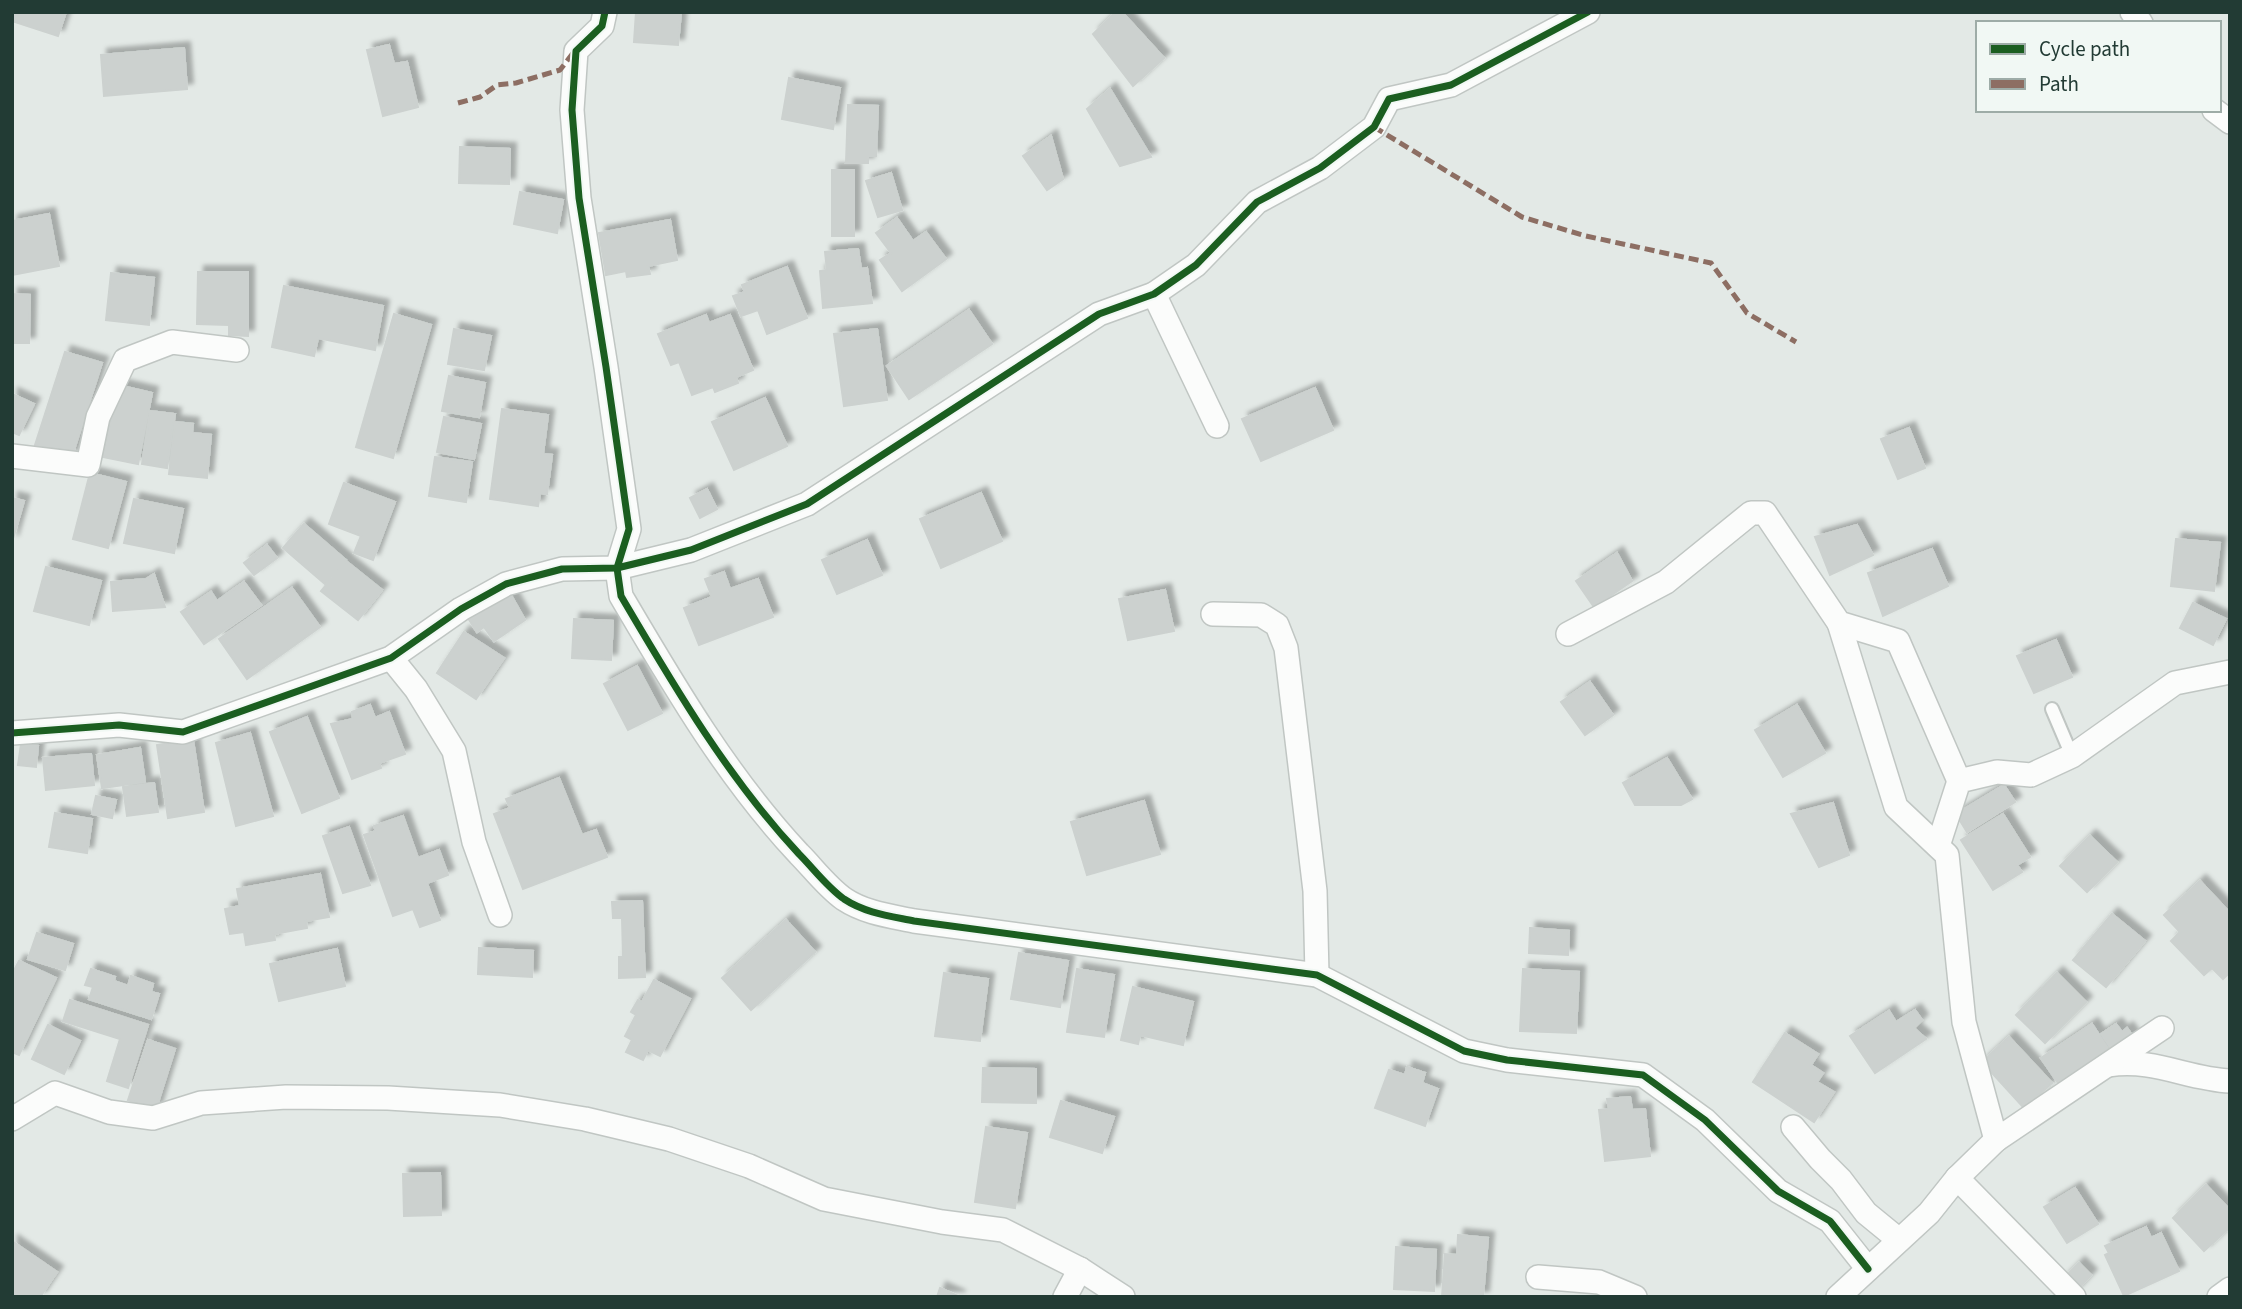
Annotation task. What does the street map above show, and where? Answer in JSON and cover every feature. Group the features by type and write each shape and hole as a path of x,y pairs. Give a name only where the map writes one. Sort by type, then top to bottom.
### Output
{"street":[{"path":"605,12 602,26 576,51 572,110 579,198 629,529 617,568 621,596 715,749 772,825 843,899 870,912 914,921 1318,975 1464,1051 1507,1060 1643,1075 1705,1120 1779,1191 1830,1220 1868,1269"},
{"path":"12,733 119,725 183,732 391,658 461,609 506,584 562,569 617,568 691,550 807,504 1099,314 1154,294 1196,265 1257,202 1320,168 1374,127 1390,99 1451,85 1588,12"},
{"path":"1154,294 1217,426"},
{"path":"12,456 88,465 98,417 125,360 172,342 237,350"},
{"path":"1569,635 1666,582 1751,513 1765,513 1839,623 1896,807 1947,855 1964,1022 1996,1140"},
{"path":"1213,614 1261,615 1277,625 1286,648 1315,891 1318,975"},
{"path":"1839,623 1898,641 1959,780 1938,846"},
{"path":"391,658 415,689 454,751 474,842 499,915"},
{"path":"1959,780 1997,772 2031,775 2072,756 2175,683 2230,672"},
{"path":"1838,1297 1929,1213 1957,1178 1996,1140 2162,1028"},
{"path":"2107,1065 2128,1062 2230,1081"},
{"path":"12,1119 55,1093 109,1112 153,1118 201,1103 286,1097 388,1098 500,1105 585,1119 669,1139 748,1166 824,1199 942,1222 1003,1230 1080,1269 1123,1297"},
{"path":"1793,1127 1841,1180 1866,1213 1899,1240"},
{"path":"1957,1178 2074,1297"},
{"path":"1065,1297 1080,1269"},
{"path":"1538,1277 1599,1282 1635,1297"},
{"path":"2219,1297 2230,1289"}],"lane":[{"path":"2052,709 2072,756"}],"building":[{"path":"12,12 55,12 65,15 58,36 12,21"},
{"path":"636,12 681,12 678,45 634,42"},
{"path":"1116,12 1122,12 1164,58 1133,86 1093,34"},
{"path":"389,45 394,64 407,62 418,107 383,116 367,50"},
{"path":"184,48 187,89 104,96 101,55"},
{"path":"789,78 840,88 833,129 782,119"},
{"path":"1110,89 1151,157 1120,166 1087,109"},
{"path":"848,105 878,106 876,156 868,156 868,163 846,163"},
{"path":"1051,136 1063,179 1047,190 1023,156"},
{"path":"460,147 510,149 509,184 459,183"},
{"path":"832,170 854,170 854,236 832,236"},
{"path":"891,173 902,210 878,217 866,181"},
{"path":"520,192 563,200 557,233 514,224"},
{"path":"49,214 59,266 12,275 12,221"},
{"path":"897,218 913,241 926,232 946,259 902,291 880,260 891,253 876,233"},
{"path":"670,220 677,260 648,266 650,274 627,277 626,271 606,275 599,233"},
{"path":"858,249 861,269 867,268 872,303 823,308 820,271 827,270 825,252"},
{"path":"787,267 807,318 767,334 758,310 741,316 733,296 745,292 742,285"},
{"path":"198,272 248,272 248,336 229,335 229,325 197,324"},
{"path":"111,273 154,278 149,325 106,320"},
{"path":"284,286 383,306 375,350 318,338 314,356 272,347"},
{"path":"12,294 30,295 29,343 12,343"},
{"path":"969,310 992,344 909,399 887,366"},
{"path":"394,314 431,325 393,458 356,447"},
{"path":"706,315 709,323 730,315 753,370 736,377 738,383 715,392 713,387 692,395 679,362 671,365 658,334"},
{"path":"454,329 491,336 484,370 448,364"},
{"path":"877,329 887,400 844,406 834,334"},
{"path":"65,352 102,363 72,456 35,445"},
{"path":"449,376 485,383 479,417 442,411"},
{"path":"118,385 152,393 138,464 103,457"},
{"path":"1315,388 1333,430 1261,461 1242,419"},
{"path":"12,394 34,404 19,435 12,432"},
{"path":"765,398 787,446 734,470 712,422"},
{"path":"502,409 548,415 543,454 552,455 547,494 540,493 538,506 490,499"},
{"path":"150,411 175,414 167,468 142,464"},
{"path":"444,417 481,424 474,459 437,452"},
{"path":"175,422 193,424 192,433 211,435 207,478 169,474"},
{"path":"1909,428 1925,468 1898,479 1881,439"},
{"path":"435,457 472,462 466,502 429,496"},
{"path":"90,473 126,482 108,548 73,539"},
{"path":"344,483 395,502 373,560 354,553 361,536 329,524"},
{"path":"707,489 717,509 700,518 690,498"},
{"path":"981,493 1002,541 941,568 920,519"},
{"path":"12,498 24,501 12,542"},
{"path":"134,499 183,509 174,553 124,543"},
{"path":"304,524 346,560 325,584 283,548"},
{"path":"1857,525 1873,555 1830,575 1815,537"},
{"path":"2176,539 2220,543 2214,591 2171,586"},
{"path":"867,540 882,575 837,594 822,560"},
{"path":"267,545 277,558 254,575 244,563"},
{"path":"1932,549 1948,586 1883,616 1868,573"},
{"path":"1617,553 1632,581 1594,607 1576,581"},
{"path":"346,561 382,590 358,620 321,591"},
{"path":"46,567 101,581 89,625 34,611"},
{"path":"724,572 730,589 758,579 773,617 699,645 684,608 712,597 705,579"},
{"path":"154,574 165,607 113,611 111,582 146,579"},
{"path":"244,582 261,605 204,644 181,612 211,592 217,601"},
{"path":"292,588 320,627 247,679 219,639"},
{"path":"507,588 525,620 494,641 484,627 477,632 466,615"},
{"path":"1165,590 1174,631 1128,640 1119,599"},
{"path":"2193,603 2226,619 2213,645 2180,628"},
{"path":"574,619 613,621 611,660 572,658"},
{"path":"464,632 504,658 476,699 437,673"},
{"path":"2056,640 2072,677 2034,693 2017,656"},
{"path":"637,666 662,713 628,730 604,684"},
{"path":"1590,682 1613,715 1585,735 1561,702"},
{"path":"370,705 375,718 389,712 405,754 379,763 381,768 352,779 331,724 353,719 352,712"},
{"path":"1797,705 1825,753 1783,777 1755,730"},
{"path":"307,717 339,798 302,813 270,732"},
{"path":"250,733 273,816 236,826 216,743"},
{"path":"193,740 204,812 168,818 157,745"},
{"path":"21,744 38,746 36,767 18,765"},
{"path":"140,748 145,782 102,788 97,755"},
{"path":"91,754 94,785 46,790 43,758"},
{"path":"1667,758 1692,799 1681,805 1635,805 1623,783"},
{"path":"559,778 582,835 596,830 607,857 523,889 494,814 510,808 506,799"},
{"path":"154,783 158,812 127,816 123,787"},
{"path":"2004,785 2015,802 1967,832 1956,814"},
{"path":"96,796 116,800 112,818 92,814"},
{"path":"1144,801 1160,854 1087,875 1071,822"},
{"path":"1833,803 1849,855 1819,867 1791,814"},
{"path":"55,813 92,819 87,853 49,847"},
{"path":"2003,814 2030,857 2017,865 2022,872 1993,890 1961,840"},
{"path":"403,816 418,858 439,850 448,875 427,883 440,920 420,927 413,909 393,916 364,835 376,831 374,826"},
{"path":"349,827 370,885 343,893 323,836"},
{"path":"2090,836 2117,862 2087,892 2060,866"},
{"path":"320,874 329,917 306,921 307,928 274,934 275,940 246,945 244,932 230,934 225,909 240,906 237,889"},
{"path":"2200,881 2230,913 2230,972 2223,979 2212,968 2204,975 2171,941 2180,932 2164,915"},
{"path":"642,901 645,977 619,978 619,957 623,957 622,918 613,918 612,902"},
{"path":"2112,914 2145,941 2106,987 2073,960"},
{"path":"786,920 815,952 751,1010 722,978"},
{"path":"1530,928 1569,931 1568,955 1529,953"},
{"path":"37,933 73,944 65,970 28,959"},
{"path":"479,948 533,951 532,977 478,974"},
{"path":"337,949 345,986 279,1001 270,964"},
{"path":"1019,953 1068,961 1060,1007 1011,999"},
{"path":"19,961 56,978 19,1055 12,1052 12,974"},
{"path":"91,969 115,977 114,981 128,986 131,976 153,984 151,992 159,994 151,1019 89,999 93,987 85,985"},
{"path":"1077,969 1114,975 1104,1037 1067,1032"},
{"path":"1523,969 1579,972 1576,1033 1520,1031"},
{"path":"944,973 988,979 980,1041 935,1036"},
{"path":"2057,973 2086,1002 2045,1043 2016,1015"},
{"path":"654,980 690,999 660,1056 648,1050 643,1060 626,1052 632,1040 625,1036 636,1015 631,1012 638,1000 642,1002"},
{"path":"1133,987 1193,1002 1183,1045 1140,1035 1138,1044 1121,1040"},
{"path":"70,1000 148,1025 128,1088 107,1081 120,1039 63,1021"},
{"path":"1915,1010 1922,1020 1914,1028 1926,1039 1875,1073 1850,1036 1889,1011 1896,1022"},
{"path":"2092,1024 2113,1056 2062,1089 2041,1058"},
{"path":"2116,1024 2122,1032 2127,1028 2135,1039 2114,1053 2101,1034"},
{"path":"48,1025 80,1041 64,1074 32,1059"},
{"path":"1785,1033 1818,1054 1811,1065 1823,1073 1817,1082 1834,1092 1814,1122 1753,1082"},
{"path":"2009,1037 2052,1083 2024,1108 1982,1062"},
{"path":"148,1040 175,1049 156,1109 128,1100"},
{"path":"1407,1067 1425,1073 1422,1083 1438,1089 1425,1126 1375,1108 1389,1070 1405,1075"},
{"path":"983,1068 1036,1069 1036,1103 982,1102"},
{"path":"1630,1097 1632,1110 1645,1109 1650,1156 1605,1161 1599,1110 1609,1109 1607,1099"},
{"path":"1061,1101 1114,1117 1102,1153 1050,1137"},
{"path":"986,1127 1027,1133 1015,1208 975,1202"},
{"path":"440,1173 441,1215 404,1216 403,1174"},
{"path":"2206,1185 2230,1210 2230,1227 2204,1251 2173,1218"},
{"path":"2075,1188 2098,1224 2067,1243 2044,1207"},
{"path":"2146,1227 2151,1238 2161,1233 2179,1271 2124,1296 2105,1255 2109,1253 2105,1246"},
{"path":"1458,1235 1488,1238 1483,1297 1442,1297 1445,1254 1457,1255"},
{"path":"12,1241 57,1272 40,1297 12,1295"},
{"path":"1396,1247 1436,1250 1434,1291 1394,1289"},
{"path":"2079,1263 2091,1275 2075,1292 2063,1279"},
{"path":"940,1288 960,1297 937,1297"}],"marked path":[{"path":"458,103 480,97 497,85 516,83 560,70 573,53"},
{"path":"1374,127 1522,217 1586,236 1711,263 1747,313 1796,342"}],"cycle path":[{"path":"605,12 602,26 576,51 572,110 579,198 629,529 617,568 621,596 725,762 773,824 826,883 844,899 860,908 914,921 1317,975 1464,1051 1507,1060 1643,1075 1705,1120 1778,1191 1830,1221 1868,1269"},
{"path":"12,733 119,725 183,732 391,658 461,609 506,584 562,569 617,568 691,550 807,504 1099,314 1154,294 1196,265 1257,202 1320,168 1374,127 1389,99 1451,85 1588,12"}]}
